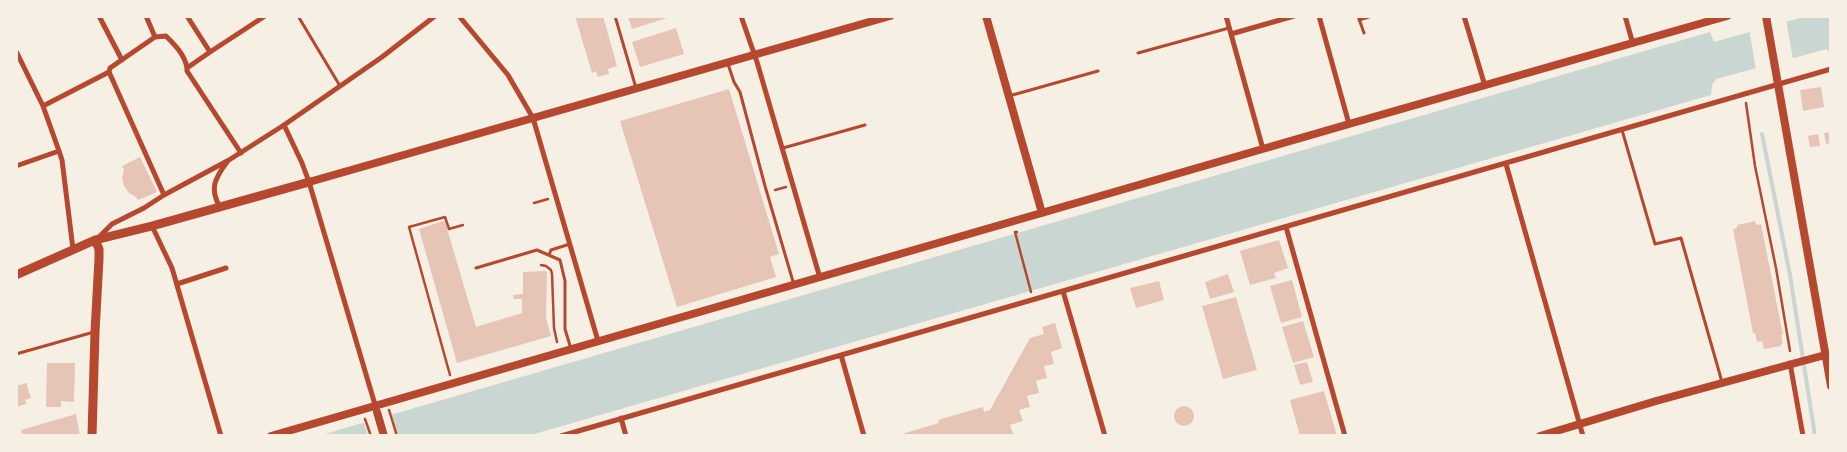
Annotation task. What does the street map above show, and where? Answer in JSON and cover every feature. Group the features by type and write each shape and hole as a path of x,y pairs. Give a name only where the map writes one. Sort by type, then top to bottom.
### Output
{"main road":[{"path":"16,275 95,240 309,182"},
{"path":"92,436 99,259 99,249 95,240"}],"street":[{"path":"99,16 122,60"},
{"path":"146,16 155,37"},
{"path":"187,16 210,52"},
{"path":"187,68 265,16"},
{"path":"95,240 112,224 229,160 284,125 382,57 435,16"},
{"path":"459,16 508,75 534,118 598,341"},
{"path":"741,16 783,148 820,278"},
{"path":"309,182 890,16"},
{"path":"986,16 1042,214"},
{"path":"1226,16 1263,149"},
{"path":"1231,34 1294,16"},
{"path":"1319,16 1349,124"},
{"path":"1464,16 1485,86"},
{"path":"1625,16 1633,44"},
{"path":"271,436 376,409 598,341 1727,16"},
{"path":"1766,16 1828,354 1831,386"},
{"path":"43,106 109,72 110,68 155,37 166,36 186,60 187,71 241,153"},
{"path":"16,51 43,106 62,160 73,249"},
{"path":"561,436 1831,69"},
{"path":"109,72 164,195"},
{"path":"284,125 309,182 384,436"},
{"path":"16,166 59,152"},
{"path":"220,207 213,191 219,173 229,160"},
{"path":"1506,164 1583,436"},
{"path":"152,226 172,268 221,436"},
{"path":"1286,227 1345,436"},
{"path":"176,284 226,268"},
{"path":"1063,291 1105,436"},
{"path":"1540,436 1722,382 1828,354"},
{"path":"841,355 864,436"},
{"path":"1793,363 1803,436"},
{"path":"621,418 626,436"}],"lane":[{"path":"298,16 340,86"},
{"path":"615,16 636,88"},
{"path":"1364,34 1359,18 1372,16"},
{"path":"1138,53 1229,28"},
{"path":"728,62 734,82 740,92 794,286"},
{"path":"1009,96 1098,71"},
{"path":"783,148 865,125"},
{"path":"1622,130 1655,244 1681,238 1722,382"},
{"path":"549,255 551,250 570,244"},
{"path":"476,268 537,250 560,260 565,281 565,328 571,349"},
{"path":"16,354 95,332"}],"path":[{"path":"1746,102 1755,166 1776,268 1790,350"},
{"path":"534,203 556,197"},
{"path":"450,375 409,227 445,217 449,230 463,225"},
{"path":"1015,232 1032,295"},
{"path":"541,265 552,270 554,328 558,344"},
{"path":"389,409 397,436"},
{"path":"366,419 371,436"}],"shaded area":[{"path":"1807,16 1831,16 1831,56 1827,49 1716,79 1712,85 1711,95 527,436 318,436 1710,32 1714,42"}],"pier":[{"path":"1786,19 1793,60 1756,70 1749,29"},
{"path":"391,412 398,436 368,436 363,420"}],"building":[{"path":"575,16 603,16 617,66 608,69 609,74 598,77 596,71 592,73"},
{"path":"623,16 670,17 632,29 628,17 624,18"},
{"path":"676,28 684,54 640,67 632,42"},
{"path":"1821,87 1824,107 1803,111 1800,90"},
{"path":"729,89 779,254 770,257 776,277 677,307 620,121"},
{"path":"1831,132 1831,143 1826,144 1824,133"},
{"path":"1818,134 1820,146 1810,147 1808,136"},
{"path":"140,157 157,192 138,200 124,186 122,178 124,170 122,166"},
{"path":"1755,221 1756,225 1761,224 1783,335 1781,335 1783,343 1781,346 1764,349 1762,341 1757,342 1755,333 1753,333 1733,229 1737,228 1737,225"},
{"path":"445,222 476,327 522,313 522,299 514,299 513,295 523,294 523,272 545,271 547,272 546,318 551,336 457,363 419,229"},
{"path":"1279,240 1288,268 1274,273 1276,278 1250,285 1240,251"},
{"path":"1228,274 1234,292 1210,299 1205,282"},
{"path":"1292,280 1302,317 1281,323 1270,286"},
{"path":"1159,281 1164,300 1136,308 1130,288"},
{"path":"1236,297 1257,370 1223,379 1202,306"},
{"path":"1303,321 1314,357 1293,363 1282,327"},
{"path":"1055,323 1062,348 1051,352 1054,364 1044,366 1047,378 1036,381 1039,393 1027,396 1030,407 1019,410 1023,421 1010,425 1014,436 895,436 939,423 938,420 983,407 984,412 990,410 1030,338 1044,334 1042,327"},
{"path":"1307,362 1313,382 1300,385 1294,365"},
{"path":"47,363 75,363 74,402 61,401 61,407 46,407"},
{"path":"26,383 31,398 25,400 26,404 16,407 16,386"},
{"path":"1324,391 1337,436 1300,436 1290,400"},
{"path":"1184,406 1191,409 1194,416 1191,423 1184,426 1177,423 1174,416 1177,409"},
{"path":"76,414 80,436 23,436 21,430"}],"waterway":[{"path":"1762,134 1790,275 1815,436"}]}
